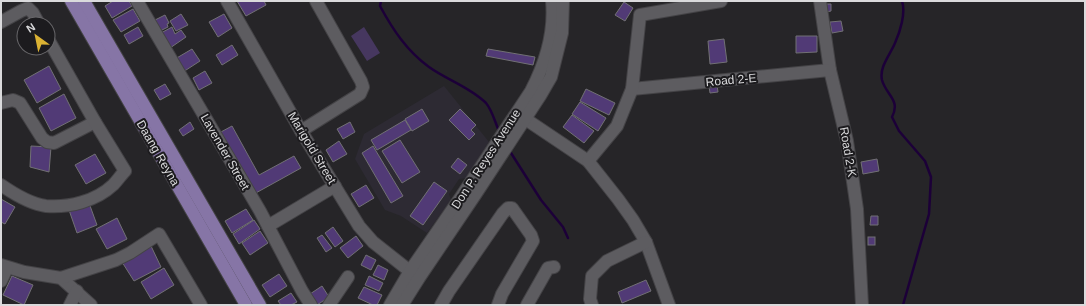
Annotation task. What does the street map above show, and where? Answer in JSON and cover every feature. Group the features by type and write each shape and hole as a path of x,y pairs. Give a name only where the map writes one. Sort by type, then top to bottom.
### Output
{"main road":[{"name":"Daang Reyna","path":"71,1 246,305"},
{"name":"Daang Reyna","path":"84,1 260,305"}],"street":[{"name":"Lavender Street","path":"137,1 268,226 302,291 311,305"},
{"name":"Marigold Street","path":"227,1 301,131 359,226 373,242 414,275"},
{"path":"301,131 360,94 363,87 316,1"},
{"name":"Don P. Reyes Avenue","path":"521,115 540,72 551,32 553,9 552,1"},
{"name":"Don P. Reyes Avenue","path":"390,305 414,275 461,197 551,77 562,32 563,1"},
{"path":"588,161 617,126 632,89 640,15 721,1"},
{"name":"Road 2-K","path":"820,1 830,70 847,141 857,209 862,305"},
{"path":"1,22 28,8 35,16"},
{"path":"1,185 28,200 45,206 63,206 82,203 98,195 112,186 125,171 56,53"},
{"name":"Road 2-E","path":"632,89 830,70"},
{"path":"1,103 13,100 20,103 42,138 54,144 95,122"},
{"path":"521,115 588,161 634,220 646,242 669,305"},
{"path":"268,226 335,186"},
{"path":"441,305 503,212 508,208 512,208 531,235 532,241 502,294 498,305"},
{"path":"1,281 4,267 61,278 116,260 130,253 159,234 202,305"},
{"path":"592,305 590,299 592,276 607,261 646,242"},
{"path":"527,305 548,268 554,267"},
{"name":"Don P. Reyes Avenue","path":"402,305 414,275"},
{"path":"329,305 348,277"},
{"path":"61,278 91,305"},
{"path":"70,305 77,291"}],"shaded area":[{"path":"364,27 380,53 367,61 351,36"},
{"path":"444,86 489,142 466,178 459,179 449,194 451,200 427,233 401,216 385,210 355,159 364,134"}],"building":[{"path":"113,1 129,1 132,6 112,18 105,6"},
{"path":"237,1 264,1 266,5 246,16"},
{"path":"624,2 633,8 625,21 615,15"},
{"path":"826,4 831,4 831,11 826,12"},
{"path":"133,9 140,21 121,32 113,20"},
{"path":"181,14 188,25 176,31 170,21"},
{"path":"224,14 232,28 218,37 209,22"},
{"path":"165,15 169,23 167,24 168,27 160,31 155,20"},
{"path":"841,21 843,31 832,33 830,22"},
{"path":"138,27 143,36 129,44 124,35"},
{"path":"172,27 175,34 181,30 186,37 170,48 161,33"},
{"path":"796,36 817,36 817,52 796,53"},
{"path":"724,39 727,62 710,64 708,41"},
{"path":"232,45 238,55 222,65 216,55"},
{"path":"192,49 200,61 183,72 175,59"},
{"path":"488,49 535,57 533,65 486,56"},
{"path":"49,66 61,89 37,103 24,80"},
{"path":"205,71 212,83 199,90 193,78"},
{"path":"165,84 171,94 160,100 154,90"},
{"path":"717,85 718,92 710,93 709,86"},
{"path":"586,89 615,103 609,115 580,101"},
{"path":"64,94 76,118 51,131 39,108"},
{"path":"580,102 606,118 598,131 572,114"},
{"path":"422,109 429,121 412,131 405,119"},
{"path":"460,109 476,125 471,130 475,134 469,140 449,120"},
{"path":"572,115 594,131 584,143 563,127"},
{"path":"405,120 411,130 377,150 371,140"},
{"path":"190,122 194,129 183,136 179,130"},
{"path":"350,122 355,132 343,139 337,129"},
{"path":"232,126 259,175 294,156 301,168 254,194 219,133"},
{"path":"400,140 420,172 402,183 382,151"},
{"path":"339,141 347,154 333,162 326,150"},
{"path":"31,146 51,147 49,172 30,167"},
{"path":"373,146 403,196 391,203 362,153"},
{"path":"95,154 106,173 86,184 75,165"},
{"path":"458,158 467,165 460,174 451,167"},
{"path":"877,159 879,171 863,174 861,162"},
{"path":"434,182 447,191 423,225 410,216"},
{"path":"366,185 374,198 359,207 351,194"},
{"path":"1,199 15,207 5,224 1,222"},
{"path":"89,203 97,225 77,233 69,210"},
{"path":"246,209 253,220 232,233 225,221"},
{"path":"871,216 878,216 878,225 870,225"},
{"path":"117,218 127,239 107,249 96,229"},
{"path":"254,220 260,229 239,244 233,234"},
{"path":"333,227 343,241 335,247 325,233"},
{"path":"260,231 268,243 250,255 242,243"},
{"path":"322,235 332,248 326,252 317,238"},
{"path":"356,236 363,246 348,258 340,248"},
{"path":"868,237 875,237 875,245 868,245"},
{"path":"151,246 161,267 134,281 122,262"},
{"path":"366,255 376,260 371,270 361,265"},
{"path":"378,265 388,270 384,280 373,275"},
{"path":"164,268 174,285 151,299 141,282"},
{"path":"279,274 287,286 270,297 262,285"},
{"path":"12,276 33,285 24,305 3,295"},
{"path":"369,276 383,283 379,291 365,285"},
{"path":"646,280 651,291 622,303 618,292"},
{"path":"322,286 329,297 317,305 310,294"},
{"path":"364,287 382,295 377,305 373,305 358,298"},
{"path":"291,293 297,302 291,305 281,305 278,301"}],"waterway":[{"path":"381,1 380,6 385,15 395,32 407,47 429,67 480,97 492,113 499,131"},
{"path":"902,1 903,17 900,28 895,43 883,66 881,75 884,85 894,102 895,106 892,117 899,131 925,161 931,177 929,214 903,305"},
{"path":"511,153 541,200 563,227 568,238"}]}
